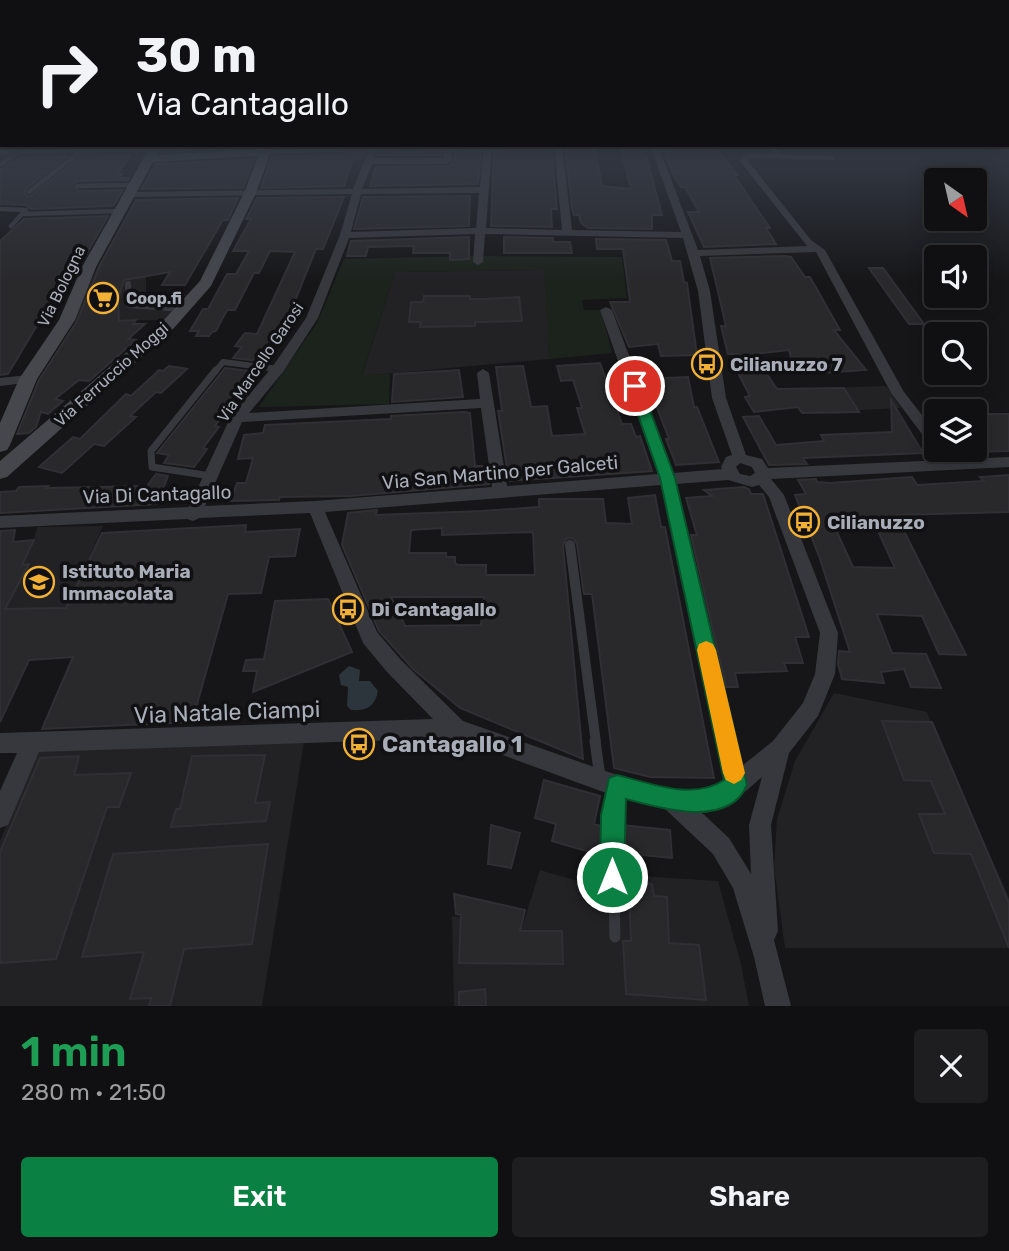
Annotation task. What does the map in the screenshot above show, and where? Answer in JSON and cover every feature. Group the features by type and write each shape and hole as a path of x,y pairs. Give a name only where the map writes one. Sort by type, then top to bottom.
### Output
{"street":[{"name":"Via Ferruccio Moggi","path":"0,472 183,309 206,283 251,189"},
{"path":"563,189 567,232"},
{"path":"315,507 370,637 394,666 457,728 609,783 671,800 708,801 717,798 780,748 811,709 824,674 829,633 776,495 762,476 760,466 746,459 719,398 704,291 694,253 671,189"},
{"path":"766,189 807,242 817,249 898,393 924,427"},
{"path":"132,190 484,190 478,262"},
{"name":"Via Bologna","path":"0,445 28,379 68,320 89,267 132,190"},
{"name":"Via Marcello Garosi","path":"193,515 237,418 278,369 312,318 345,235 356,191"},
{"path":"345,235 480,231 688,235"},
{"path":"694,253 817,249"},
{"path":"606,310 667,478 736,785"},
{"path":"483,373 500,491"},
{"path":"0,382 28,379"},
{"path":"237,418 487,403"},
{"path":"0,445 11,448 33,444"},
{"path":"731,474 729,464 746,459"},
{"path":"762,476 794,471 1009,461"},
{"path":"776,495 794,471"},
{"name":"Via San Martino per Galceti","path":"315,507 731,474 746,482 762,476"},
{"name":"Via Di Cantagallo","path":"0,522 193,515 315,507"},
{"name":"Via Natale Ciampi","path":"0,743 457,728"},
{"path":"0,817 32,743"},
{"path":"767,957 760,825 780,748"},
{"path":"671,800 709,833 734,864 767,957 778,1006"}],"lane":[{"path":"29,192 33,189"},
{"path":"118,189 132,190"},
{"path":"0,209 26,210 11,226"},
{"path":"22,214 120,211"},
{"path":"128,284 130,304 183,309"},
{"path":"211,476 152,467 151,451 223,362 278,369"},
{"path":"570,545 609,783 615,937"}],"shaded area":[{"path":"622,257 627,298 582,300 584,310 601,310 612,353 549,359 544,270 395,272 362,375 390,374 389,404 259,407 317,323 344,259"},
{"path":"130,261 146,276 146,295 186,294 168,320 70,321 100,262"},
{"path":"545,270 549,359 362,376 395,272"},
{"path":"886,386 901,408 802,413 785,389"},
{"name":"Istituto Maria Immacolata","path":"103,526 58,627 0,629 0,558 34,540 37,527"},
{"path":"349,666 360,670 359,681 370,681 378,691 375,701 365,709 351,710 347,706 348,687 341,685 339,675"},
{"path":"834,693 927,712 1009,898 1009,948 785,948 774,867 777,819 795,761"},
{"path":"304,741 262,1006 0,1006 0,841 37,752"},
{"path":"540,870 601,888 623,875 718,881 741,964 749,1006 454,1006 452,916 522,927"}],"building":[{"path":"0,189 26,189 25,194 29,197 39,189 123,190 113,206 31,209 26,205 0,204"},
{"path":"492,189 555,189 557,209 551,209 552,227 491,226"},
{"path":"570,189 655,189 662,215 652,215 652,229 588,228 581,223 579,215 574,215"},
{"path":"686,189 743,189 770,228 766,228 776,244 704,247 688,212 699,212"},
{"path":"470,196 469,226 354,229 363,197"},
{"path":"344,197 323,249 316,249 284,328 287,328 264,358 258,361 233,358 242,347 235,346 245,333 257,334 295,252 270,251 259,273 254,273 235,310 227,310 216,331 209,336 196,336 199,331 190,331 203,309 208,309 227,274 236,274 249,251 233,251 251,219 246,219 257,198"},
{"path":"238,198 228,220 223,220 185,285 162,285 170,272 124,280 118,299 119,321 136,320 133,324 145,324 128,339 136,340 89,381 79,380 55,399 63,401 48,414 41,412 36,427 29,433 17,434 39,380 77,321 101,263 136,200"},
{"path":"108,216 87,253 80,253 8,374 0,375 0,241 24,219"},
{"path":"469,237 469,259 450,260 450,253 413,253 414,246 368,247 366,256 347,256 351,241"},
{"path":"504,237 553,238 553,242 570,242 572,253 504,253"},
{"path":"596,239 666,240 672,261 680,261 684,282 687,283 697,355 661,356 658,344 629,347 610,302 630,302 623,249 597,249"},
{"path":"791,257 805,277 810,277 840,330 834,330 866,370 822,373 812,359 791,358 789,350 753,354 777,389 844,388 859,412 802,413 798,407 754,412 745,397 750,396 739,375 738,354 728,354 721,326 726,326 710,258"},
{"path":"869,268 883,268 924,324 909,324"},
{"path":"424,296 470,296 470,299 519,297 522,321 475,322 475,326 420,327 421,322 409,322 411,302 423,302"},
{"path":"600,363 622,424 631,424 636,437 640,436 652,471 509,481 498,411 502,411 496,367 523,366 531,407 547,406 552,436 585,434 577,408 582,408 573,380 561,381 557,366"},
{"path":"169,366 187,369 130,416 136,417 104,446 94,444 62,473 39,467 73,437 80,439 126,394 131,396 159,370 163,371"},
{"path":"225,368 250,371 217,416 222,416 215,426 219,427 203,448 207,449 194,467 164,463 169,455 157,453"},
{"path":"459,370 463,397 392,402 394,374"},
{"path":"688,377 694,407 697,407 719,462 676,465 646,379"},
{"path":"891,400 923,453 803,458 807,464 769,465 743,417 759,416 776,445 824,441 821,435 892,432"},
{"path":"470,413 475,466 486,466 489,484 351,496 231,501 237,483 246,483 253,458 238,459 244,435 263,433 265,425 391,419 391,416"},
{"path":"987,414 1009,414 1009,451 987,452"},
{"path":"156,474 168,476 157,504 0,513 0,492 16,491 19,487 147,486"},
{"path":"1009,475 1009,512 896,515 966,655 939,654 922,616 877,614 892,653 926,654 941,688 911,687 904,669 881,672 884,683 842,679 838,664 839,651 850,652 820,559 795,495 806,494 798,480 816,479 817,482 830,483 912,477 917,485 984,481 980,477","holes":["836,530 878,531 895,568 853,567"]},
{"path":"744,487 749,489 751,494 763,494 809,637 795,637 803,663 784,663 787,671 735,673 738,687 726,687 691,535 697,535 686,498 712,496 704,490"},
{"path":"655,495 661,527 665,527 714,778 650,777 614,768 592,594 584,594 577,544 573,538 566,539 563,546 583,759 460,708 413,669 379,631 342,545 348,513 377,510 376,515 482,511 539,507 539,499 603,499 606,523 632,524 628,498","holes":["442,528 442,535 533,532 535,575 486,575 486,565 458,565 455,563 455,557 446,557 446,553 409,553 411,530","391,597 484,597 481,625 405,626"]},
{"path":"246,525 245,532 300,529 295,556 269,557 261,593 228,594 192,722 42,729 73,657 29,660 0,722 0,531 15,530 13,542 34,540 22,565 29,564 5,609 66,608 102,533"},
{"path":"328,599 352,652 253,692 257,671 243,671 246,660 264,659 275,601"},
{"path":"882,721 932,722 1009,903 1009,948 971,854 934,853 919,814 945,814 931,781 904,780"},
{"path":"265,755 255,803 270,802 266,821 171,827 176,809 180,809 192,756"},
{"path":"79,756 74,775 131,773 119,807 107,807 56,959 0,963 0,852 40,758"},
{"path":"544,780 600,796 594,824 604,827 600,855 552,841 556,824 535,818"},
{"path":"491,825 520,833 511,868 488,864"},
{"path":"621,825 670,830 672,858 641,855 643,882 652,884 654,896 667,897 669,943 699,945 706,1000 626,994 623,941 631,941 628,865 622,865"},
{"path":"268,844 252,944 184,949 170,1006 149,1006 151,998 130,999 144,952 82,957 113,854"},
{"path":"454,894 525,910 520,931 562,931 563,964 459,963 461,915 456,914"},
{"path":"485,989 486,1006 459,1006 459,992"}],"slow traffic":[{"path":"706,650 734,773"}],"place":[{"name":"Coop.fi","path":"103,298"},
{"name":"Cilianuzzo 7","path":"707,364"},
{"name":"Cilianuzzo","path":"804,522"},
{"name":"Istituto Maria Immacolata","path":"39,582"},
{"name":"Di Cantagallo","path":"348,609"},
{"name":"Cantagallo 1","path":"359,744"}],"route":[{"path":"612,877 612,815 617,786 671,800 708,801 736,785 667,478 635,386"}]}
